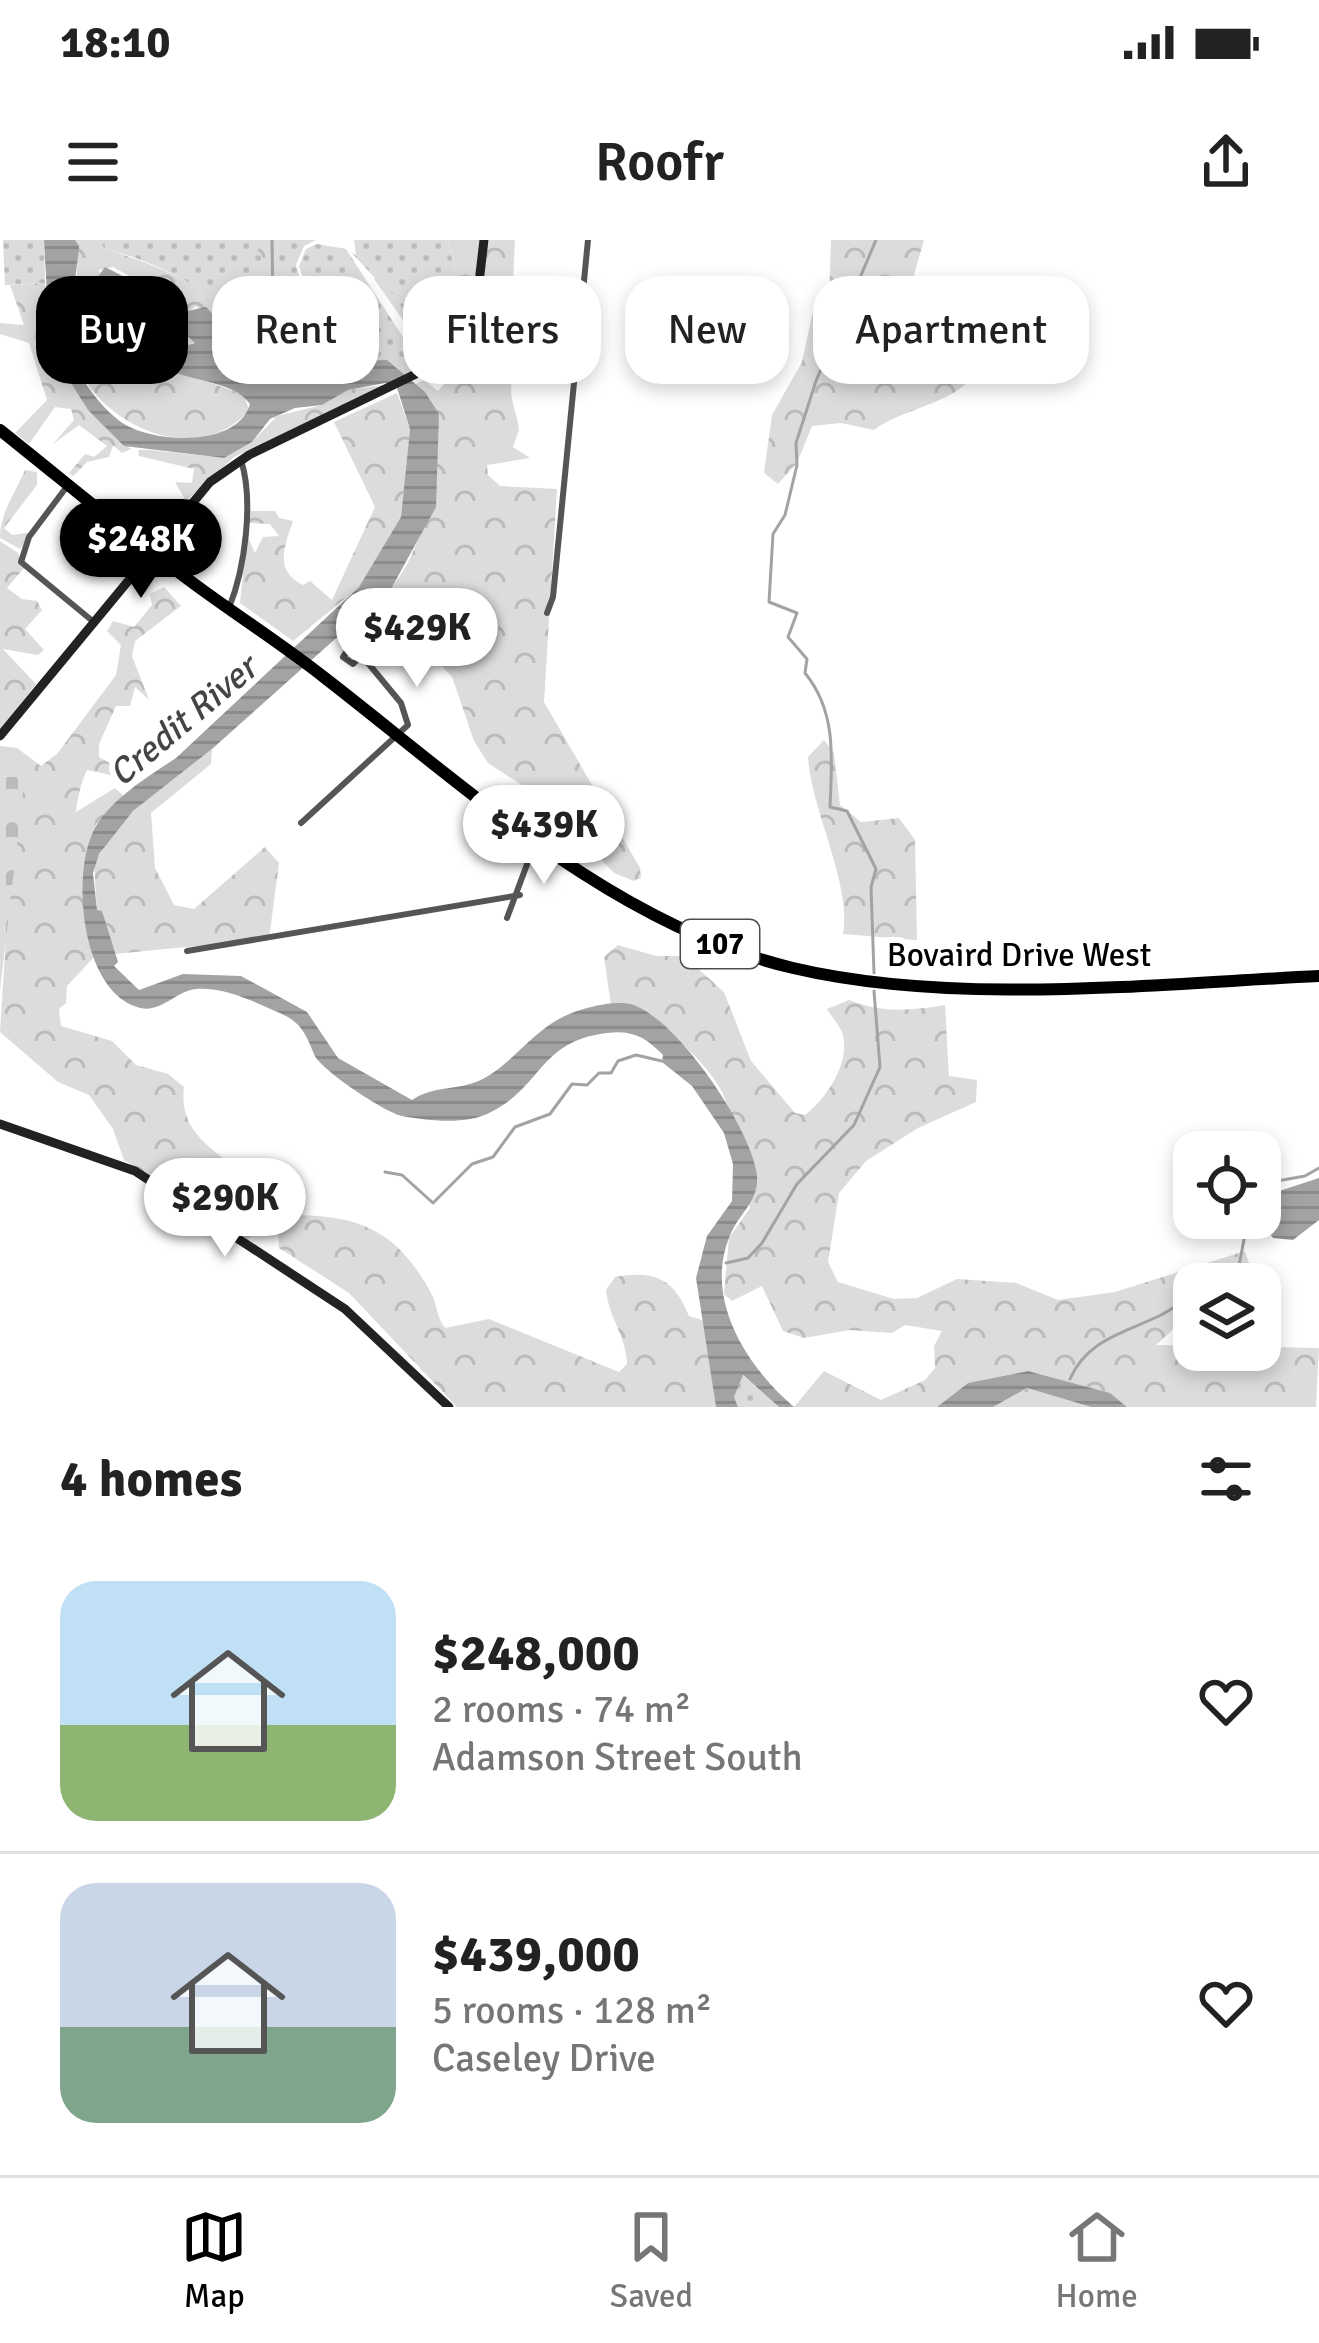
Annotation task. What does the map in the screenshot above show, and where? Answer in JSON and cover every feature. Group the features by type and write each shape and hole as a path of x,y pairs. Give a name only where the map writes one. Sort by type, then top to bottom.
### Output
{"main road":[{"path":"0,736 210,482 241,460 417,378 453,356 470,334 484,240"},
{"name":"Bovaird Drive West","path":"0,430 536,838 603,884 727,946 848,979 986,987 1319,976"},
{"path":"0,1124 135,1171 345,1309 449,1407"}],"street":[{"path":"547,613 553,597 588,240"},
{"path":"229,608 240,573 246,485 241,460"},
{"path":"69,484 28,537 21,562 95,623"},
{"path":"301,823 408,725 407,714 360,657"},
{"path":"507,918 520,895 536,838"},
{"path":"188,951 520,895"}],"green space":[{"path":"3,240 44,240 45,276 36,276 36,283 5,285"},
{"path":"75,240 101,240 104,249 175,276 130,276 113,267 99,270 100,276 77,276"},
{"path":"100,240 259,240 269,276 212,276 212,298 188,282 188,276 104,249"},
{"path":"259,240 277,240 279,276 261,276 265,260 258,252"},
{"path":"277,240 316,240 304,246 296,265 300,276 278,276"},
{"path":"354,240 448,240 456,276 403,276 403,309 379,283 379,276 373,276 351,252 356,255"},
{"path":"448,240 481,240 476,276 456,276"},
{"path":"489,240 515,240 513,276 483,276"},
{"path":"831,240 924,240 914,276 830,276"},
{"path":"317,244 346,249 363,276 303,276 299,266 306,249"},
{"path":"379,276 403,309 403,320 379,286"},
{"path":"188,282 212,295 212,316 195,306 188,314"},
{"path":"36,284 36,365 29,343 0,334 0,323 24,325 10,285"},
{"path":"379,300 403,337 403,376 379,370"},
{"path":"813,311 813,384 965,384 874,430 841,423 812,426 797,463 778,484 764,473 772,415 802,362"},
{"path":"188,375 244,395 249,410 228,428 204,437 178,438 128,421 88,384 188,384"},
{"path":"42,384 72,384 88,410 131,449 122,453 113,445 109,457 87,462 73,476 69,473 85,454 94,457 107,446 79,425 53,444 74,420 71,409 55,407 29,444 15,433 47,400"},
{"path":"393,384 234,457 186,501 175,482 192,483 194,469 139,456 138,450 150,450 224,458 252,442 277,416 322,405 348,390"},
{"path":"429,384 438,391 444,384 511,384 519,430 513,447 530,458 487,465 488,475 500,486 557,489 544,702 640,868 641,878 634,881 614,873 546,801 488,763 474,741 452,677 379,600 409,561 430,489 439,414 412,386"},
{"path":"397,393 410,429 401,518 359,587 293,641 240,603 247,535 255,553 263,537 279,536 270,524 248,523 250,511 275,511 279,518 293,521 284,557 288,572 303,585 310,581 332,600 375,507 334,422"},
{"path":"25,470 37,472 37,485 4,528 12,535 33,532 20,549 0,538 5,511"},
{"path":"0,541 18,553 24,568 7,588 22,599 37,601 42,610 25,629 44,650 38,655 3,649 36,684 0,731"},
{"path":"164,587 181,606 135,641 132,656 149,700 135,687 130,706 116,706 99,744 99,757 120,769 120,777 87,770 80,791 76,812 115,788 125,797 96,824 83,908 94,957 67,986 66,1003 59,1009 61,1026 112,1041 136,1065 168,1074 184,1087 187,1118 194,1130 250,1179 271,1165 286,1171 287,1181 274,1190 272,1209 248,1239 124,1160 113,1129 89,1095 58,1082 0,1032 16,777 0,776 0,746 17,748 41,766 57,754 116,675 121,645 107,631 113,621 134,627 152,605 150,594"},
{"path":"824,740 834,753 840,805 861,822 899,818 915,840 917,940 843,934 842,893 808,757"},
{"path":"212,749 211,764 151,813 155,868 174,905 194,909 265,847 279,863 269,939 114,954 102,911 97,912 94,863 133,811"},
{"path":"0,776 16,777 24,784 0,990"},
{"path":"618,945 656,956 684,956 724,992 751,1061 795,1113 805,1115 828,1090 843,1057 843,1035 827,1009 849,1000 896,1010 945,1005 949,1076 977,1080 976,1102 918,1128 866,1161 839,1193 828,1262 838,1282 894,1299 917,1298 957,1279 1016,1283 1058,1300 1115,1292 1173,1274 1173,1329 1156,1345 1173,1345 1173,1371 1281,1371 1281,1347 1319,1348 1316,1407 1127,1407 1110,1393 1028,1371 968,1383 937,1407 794,1407 824,1371 881,1400 925,1380 935,1368 934,1346 942,1331 905,1325 892,1333 850,1330 804,1338 783,1331 762,1286 732,1301 724,1294 729,1238 750,1208 730,1114 720,1088 687,1048 640,1012 611,1005 604,957"},
{"path":"289,1215 336,1218 389,1240 418,1271 445,1328 489,1319 619,1372 627,1364 626,1354 606,1290 615,1277 641,1275 661,1280 677,1293 689,1316 705,1321 716,1407 457,1407 349,1293 279,1248 278,1229"},
{"path":"1245,1251 1249,1263 1207,1263"},
{"path":"742,1375 779,1407 738,1407 734,1397"},
{"path":"1027,1388 1091,1407 993,1407"}],"shaded area":[{"name":"Credit River","path":"44,240 75,240 79,246 75,276 46,276"},
{"name":"Credit River","path":"105,267 123,276 98,276"},
{"name":"Credit River","path":"206,307 212,314 212,383 188,377 188,345 195,343 188,337 188,311"},
{"name":"Credit River","path":"387,360 403,373 403,384 416,384 425,392 439,414 436,507 391,589 212,749 133,811 99,854 93,873 97,910 102,911 118,962 114,966 139,990 183,974 241,976 307,1012 338,1058 412,1100 488,1076 573,1012 623,1003 648,1013 708,1076 752,1155 755,1191 724,1256 725,1304 745,1350 794,1407 779,1407 743,1375 734,1397 738,1407 716,1407 696,1278 707,1236 732,1201 733,1164 724,1133 692,1086 662,1062 663,1055 644,1039 616,1032 585,1038 554,1054 522,1089 491,1112 460,1120 424,1119 394,1113 354,1090 319,1061 303,1031 282,1014 207,989 145,1009 118,996 103,978 86,929 83,901 83,874 94,830 119,799 176,758 359,587 401,517 410,429 397,388 385,383 348,390 322,405 295,408 270,419 252,442 224,458 124,446 88,410 72,384 87,384 121,422 135,429 172,437 211,435 242,419 250,404 216,384 379,384 379,361"},
{"path":"1319,1178 1319,1220 1293,1240 1281,1239 1281,1190"},
{"path":"1028,1371 1110,1393 1127,1407 1091,1407 1027,1388 993,1407 937,1407 968,1383"}],"waterway":[{"path":"272,240 273,276"},
{"path":"874,973 871,887 876,869 847,811 830,807 828,720 805,673 807,659 788,637 797,613 769,602 773,534 785,515 797,465 796,443 816,381 876,240"},
{"path":"726,1263 748,1258 762,1243 797,1184 854,1125 880,1067 874,991"},
{"path":"385,1172 402,1175 433,1203 472,1164 493,1157 515,1127 550,1114 572,1084 587,1085 599,1073 611,1073 618,1061 636,1055 666,1062"},
{"path":"1281,1180 1319,1168"},
{"path":"1240,1263 1244,1239"},
{"path":"1070,1379 1097,1346 1173,1308"}]}
